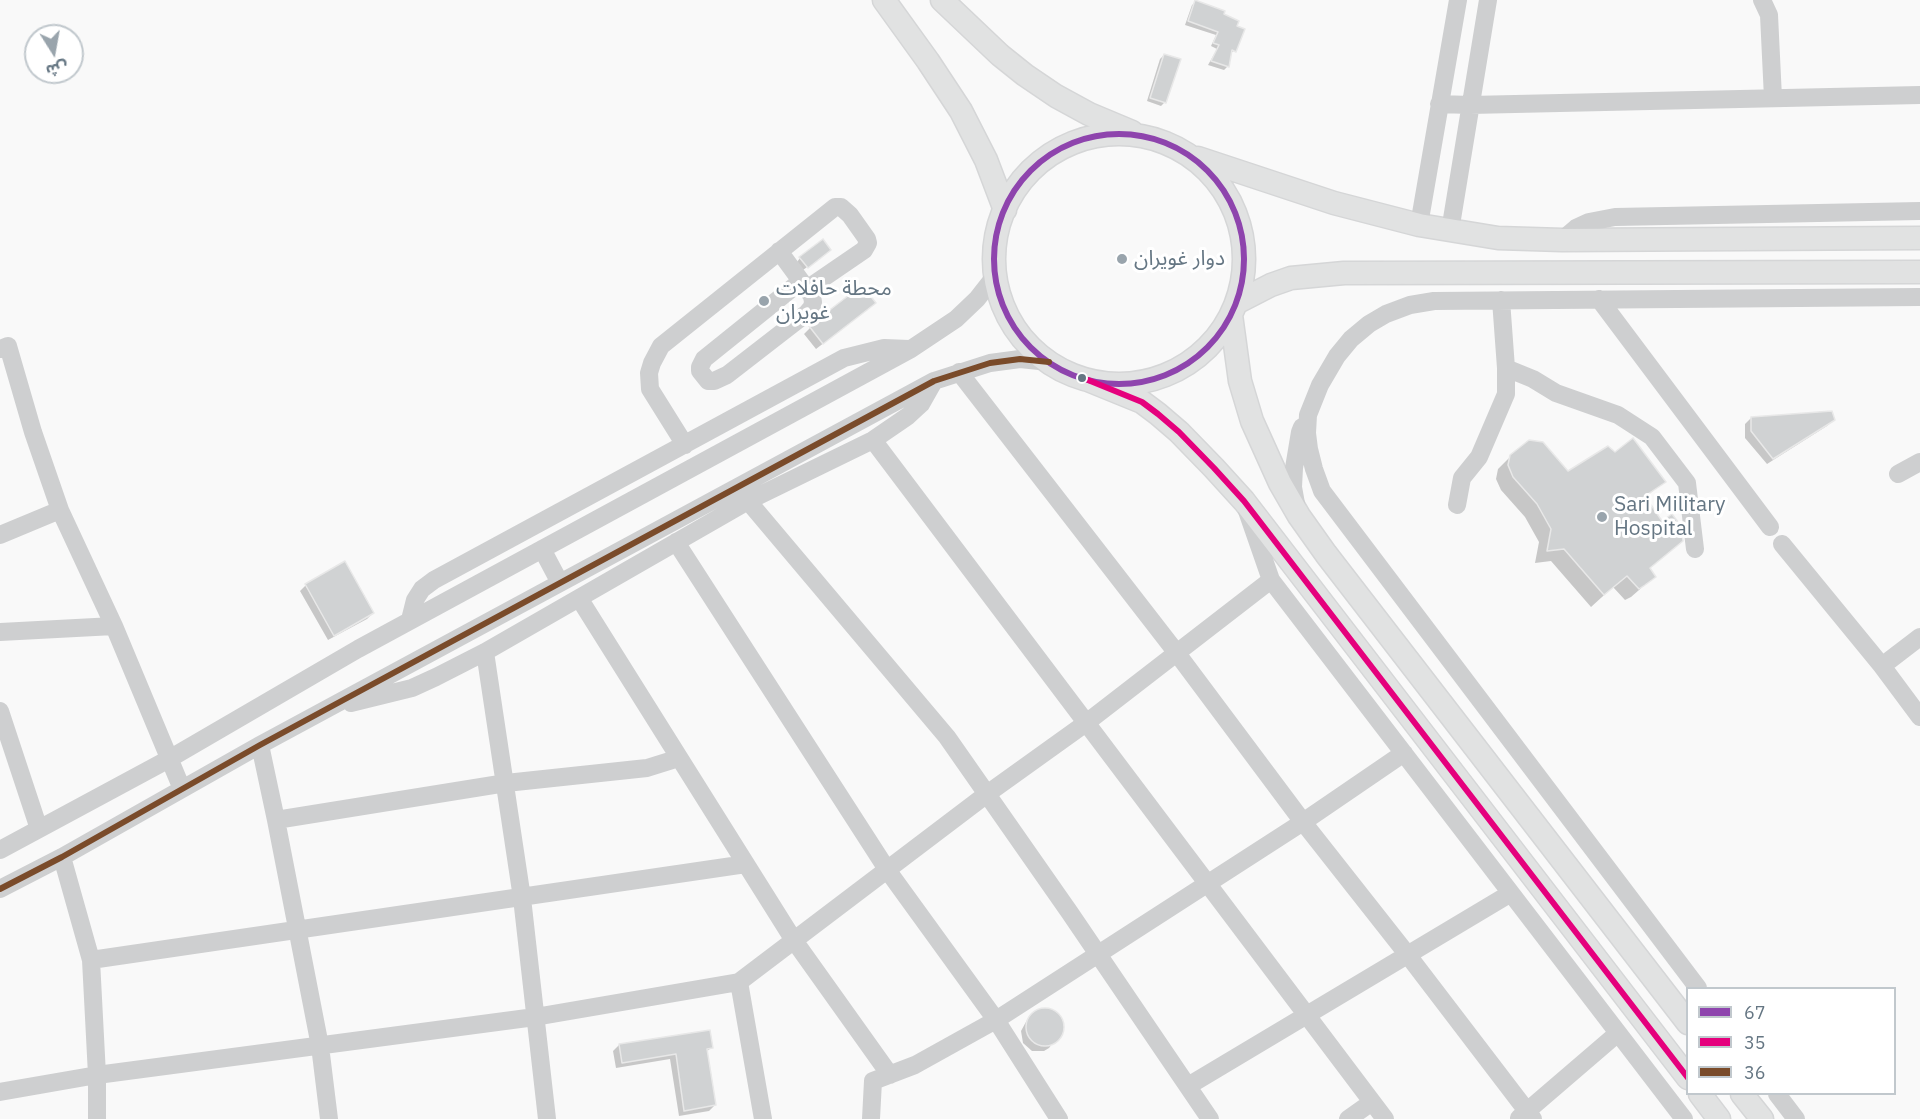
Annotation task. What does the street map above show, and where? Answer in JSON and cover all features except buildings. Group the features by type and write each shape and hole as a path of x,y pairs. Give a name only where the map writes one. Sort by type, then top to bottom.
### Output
{"main road":[{"path":"884,0 962,111 986,160 1005,210"},
{"path":"942,0 1000,55 1041,86 1089,114 1144,138"},
{"path":"1686,1075 1244,501 1179,432 1142,402 1068,373 1029,346 1013,325 1001,301 995,276 996,242 1005,210 1022,181 1034,168 1077,142 1102,136 1127,135 1162,142 1205,160 1335,203 1419,225 1497,238 1562,240 1920,238"},
{"path":"1088,380 1119,384 1134,383 1171,372 1191,361 1214,341 1233,309 1244,272 1243,239 1239,223 1216,180 1198,163 1178,150"},
{"path":"1233,309 1271,285 1291,278 1344,273 1920,272"},
{"path":"1233,309 1240,381 1252,421 1280,483 1299,516 1686,1020"},
{"path":"1701,1095 1719,1119"},
{"path":"1743,1095 1762,1119"}],"street":[{"path":"1419,225 1458,0"},
{"path":"1450,231 1488,0"},
{"path":"1762,0 1769,15 1773,98"},
{"path":"1439,104 1920,96"},
{"path":"711,457 692,441 650,389 648,381 652,363 661,346 666,341 779,251 835,207 841,207 850,215 868,243 866,247 804,285 704,359 700,367 708,381 714,381 727,375 807,313 813,302 812,296 804,285 779,251"},
{"path":"1562,240 1576,228 1589,222 1615,217 1920,211"},
{"path":"0,850 169,759 410,620 911,349 963,313 995,276"},
{"path":"1299,516 1293,487 1294,468 1300,432 1320,385 1337,356 1351,339 1386,314 1434,301 1920,297"},
{"path":"1599,299 1770,527"},
{"path":"1457,505 1462,478 1479,457 1506,394 1501,300"},
{"path":"0,349 8,346 33,432 60,510 114,626 182,789"},
{"path":"410,620 415,600 422,589 434,580 844,358 884,348 911,349"},
{"path":"0,889 62,857 260,745 934,381 990,363 1030,359 1049,362"},
{"path":"1506,368 1533,379 1556,393 1618,415 1652,437 1687,483 1695,549"},
{"path":"959,372 1176,651 1303,822 1407,954 1526,1116 1618,1033"},
{"path":"329,708 412,688 485,652 748,501 873,440 921,404 934,381"},
{"path":"1308,415 1310,449 1322,491 1697,987"},
{"path":"873,440 1385,1119"},
{"path":"1898,474 1920,462"},
{"path":"748,501 947,737 1210,1119"},
{"path":"1244,501 1271,580 1684,1119"},
{"path":"0,535 60,510"},
{"path":"676,542 888,871 996,1020 1059,1119"},
{"path":"1782,544 1882,666 1920,717"},
{"path":"495,547 506,568"},
{"path":"542,549 560,583"},
{"path":"0,1092 98,1075 536,1017 739,982 987,794 1086,723 1176,651 1271,580"},
{"path":"579,598 793,939 890,1075"},
{"path":"0,632 114,626"},
{"path":"1882,666 1920,637"},
{"path":"485,652 522,898 547,1119"},
{"path":"0,711 39,829"},
{"path":"260,745 320,1046 329,1119"},
{"path":"871,1119 873,1081 915,1065 996,1020 1303,822 1404,753"},
{"path":"276,820 506,783 647,768 679,758"},
{"path":"62,857 91,960 98,1075 97,1119"},
{"path":"91,960 746,864"},
{"path":"1188,1086 1511,893"},
{"path":"739,982 763,1119"},
{"path":"1778,1095 1796,1119"},
{"path":"1348,1119 1372,1102"}],"transit line":[{"name":"67","path":"1119,134 1143,137 1167,144 1188,155 1207,171 1223,190 1234,211 1241,235 1244,259 1241,283 1234,307 1223,328 1207,347 1188,363 1167,374 1143,381 1119,384 1095,381 1071,374 1050,363 1031,347 1015,328 1004,307 997,283 994,259 997,235 1004,211 1015,190 1031,171 1050,155 1071,144 1095,137 1119,134"},
{"name":"36","path":"0,889 62,857 260,745 934,381 990,363 1020,359 1049,362"},
{"name":"35","path":"1088,380 1142,402 1158,414 1179,432 1244,501 1686,1075"}],"place":[{"name":"دوار غويران","path":"1122,259"},
{"name":"محطة حافلات غويران","path":"764,301"},
{"name":"Sari Military Hospital","path":"1602,517"}]}
